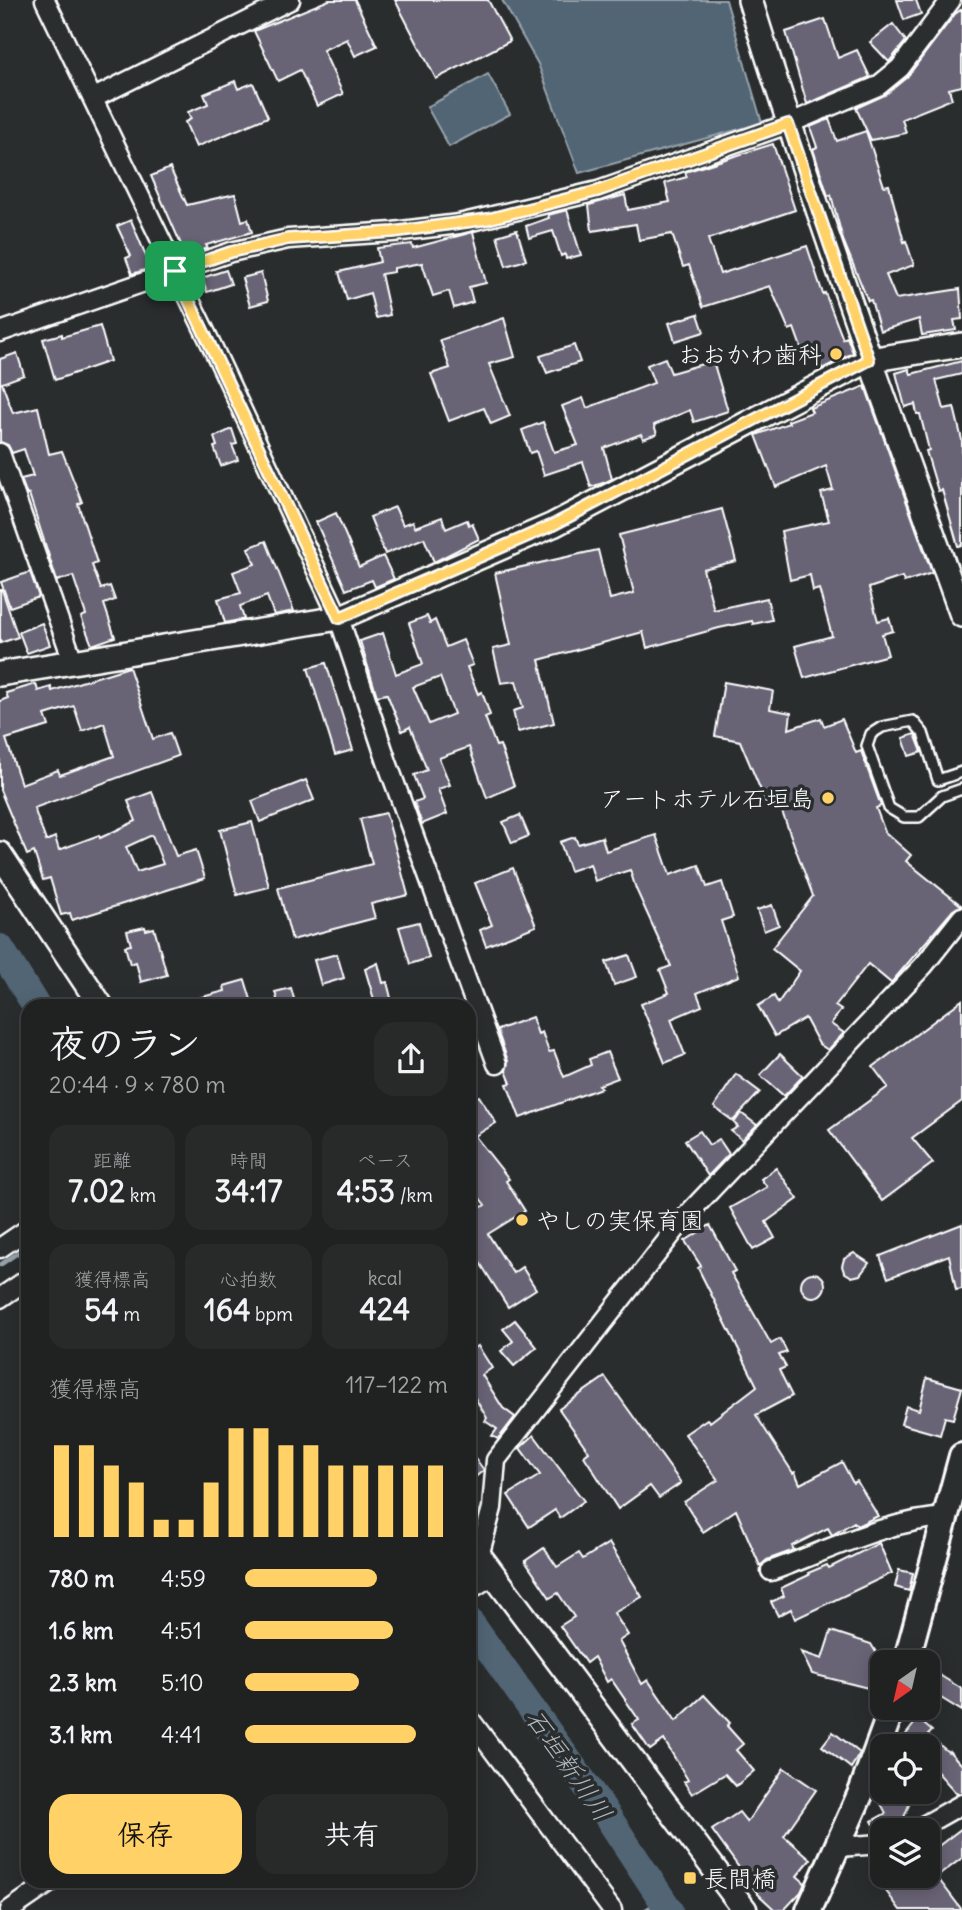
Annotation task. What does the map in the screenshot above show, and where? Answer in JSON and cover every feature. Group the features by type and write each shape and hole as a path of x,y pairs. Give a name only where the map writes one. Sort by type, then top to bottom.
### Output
{"main road":[{"path":"910,1650 954,1500 962,1456"},
{"path":"809,1910 862,1790 888,1720"}],"street":[{"path":"45,0 94,98 339,618 387,762 473,999"},
{"path":"94,98 290,0"},
{"path":"751,0 788,124 869,360 962,615"},
{"path":"0,332 231,252 288,239 393,232 488,219 598,191 788,124 878,86 900,68 951,0"},
{"path":"0,674 339,618 553,525 869,360 962,345"},
{"path":"0,453 73,661"},
{"path":"0,854 97,999"},
{"path":"476,1544 492,1508 496,1460 687,1215 924,965 962,917"},
{"path":"476,1006 497,1064"},
{"path":"0,1248 21,1234"},
{"path":"0,1298 21,1284"},
{"path":"771,1571 925,1518 954,1500"},
{"path":"476,1552 744,1910"},
{"path":"476,1585 493,1575"},
{"path":"476,1727 612,1910"},
{"path":"937,1818 962,1804"},
{"path":"837,1847 870,1845"},
{"path":"10,1910 42,1888"}],"lane":[{"path":"942,796 923,733 913,721 882,727 872,734 867,746 889,808 904,817 919,817 942,796 962,789"},
{"path":"938,780 962,772"}],"water":[{"path":"502,0 726,0 762,123 579,173 538,64"},
{"path":"488,74 510,114 449,147 427,107"}],"building":[{"path":"329,0 355,0 377,46 355,56 347,39 323,50 343,94 317,106 300,70 278,81 254,31"},
{"path":"395,0 488,0 510,41 436,79"},
{"path":"897,0 916,0 921,14 904,20"},
{"path":"962,9 962,86 949,89 952,99 902,119 906,133 871,140 856,108 885,95 907,77 955,14"},
{"path":"825,19 838,58 857,50 870,77 807,104 786,32"},
{"path":"893,24 906,41 889,62 870,42"},
{"path":"235,81 238,89 253,83 268,117 196,147 185,122 191,119 188,112 208,104 204,94"},
{"path":"829,119 837,141 866,131 884,186 889,185 904,242 906,241 914,265 886,275 896,299 960,289 962,319 954,320 956,330 922,335 919,319 880,331 871,300 868,301 843,240 831,195 828,196 813,149 817,147 810,127"},
{"path":"773,144 795,210 708,239 720,274 807,246 823,294 825,293 843,339 847,337 853,353 822,369 813,346 802,350 794,328 789,330 770,286 703,307 689,265 683,267 672,234 639,240 636,224 592,231 589,205 625,195 628,210 670,202 665,183 687,177 685,172"},
{"path":"170,168 187,205 235,194 242,221 248,219 252,232 206,245 208,248 186,256 151,176"},
{"path":"567,210 581,255 566,259 565,254 561,256 553,231 529,238 526,226 549,218 548,215"},
{"path":"131,220 151,268 132,274 126,258 131,256 117,226"},
{"path":"517,230 526,260 506,266 497,236"},
{"path":"473,232 486,283 469,287 473,302 454,308 449,291 433,296 422,263 394,268 394,272 381,274 390,315 376,318 370,293 347,300 339,272 380,262 377,248 412,244 413,248"},
{"path":"226,270 231,284 207,292 202,278"},
{"path":"261,273 268,301 250,306 242,278"},
{"path":"698,314 704,332 675,341 669,323"},
{"path":"504,318 515,357 489,364 510,416 491,424 484,408 449,421 431,374 450,368 440,340"},
{"path":"100,326 110,361 55,380 43,339 62,334 62,337"},
{"path":"574,345 580,362 547,373 540,356"},
{"path":"17,353 24,375 2,383 13,413 38,407 49,454 62,451 82,502 78,504 97,563 92,565 101,589 110,586 115,600 104,604 115,637 92,645 81,617 86,615 73,576 57,581 29,494 27,495 21,479 33,476 24,449 12,453 8,445 0,442 0,359"},
{"path":"665,358 671,373 713,361 728,411 694,422 690,410 654,425 657,434 643,439 641,434 604,448 612,479 606,482 591,487 583,462 544,475 536,451 530,453 522,430 543,422 554,452 578,445 562,406 583,398 587,408 654,383 647,365"},
{"path":"962,361 962,374 936,380 944,409 954,407 962,440 962,545 958,546 942,490 938,491 926,451 929,450 920,414 917,414 915,404 905,407 896,373 909,369 911,374"},
{"path":"865,386 932,573 904,582 902,577 869,588 878,621 889,618 893,631 882,634 888,655 804,678 795,646 832,636 819,589 813,591 810,575 790,580 781,531 829,521 821,493 833,490 826,466 776,487 756,435 789,423 788,421 812,412 810,408"},
{"path":"232,429 237,444 232,445 238,460 221,466 214,447 217,446 214,437"},
{"path":"395,507 403,525 413,521 415,527 442,517 446,529 467,520 469,525 472,523 479,539 434,562 424,538 385,554 370,517"},
{"path":"722,509 736,561 703,569 714,610 767,598 772,620 719,628 647,648 643,632 539,660 554,723 518,732 513,711 523,708 516,681 501,683 493,649 511,645 495,573 598,550 610,599 634,593 619,535"},
{"path":"336,513 359,567 383,556 394,579 375,587 372,580 346,590 316,522"},
{"path":"266,541 294,611 274,615 267,596 240,606 244,619 225,623 218,599 241,593 233,572 255,564 248,548"},
{"path":"30,572 39,597 10,607 1,582"},
{"path":"0,590 18,637 0,643"},
{"path":"427,616 430,623 435,620 446,647 463,640 473,665 467,667 478,694 482,692 490,715 485,717 496,746 500,745 514,786 487,798 469,747 439,758 450,785 438,789 447,814 422,824 414,802 423,799 414,775 427,770 410,727 402,731 387,694 377,696 360,641 383,633 396,674 423,664 409,623","holes":["440,677 454,714 429,724 413,687"]},
{"path":"42,623 50,645 27,653 19,632"},
{"path":"326,663 353,750 335,755 308,668"},
{"path":"129,667 153,739 170,733 178,756 34,808 46,841 55,837 59,850 99,835 100,838 136,821 128,801 152,792 176,856 196,850 205,878 72,920 70,913 61,915 50,878 43,880 34,852 27,855 0,790 0,701 8,698 6,693 36,684 38,691 51,687 52,691","holes":["74,706 82,731 104,723 114,756 60,775 58,770 21,784 6,739 49,726 45,715","152,835 163,864 137,872 126,847"]},
{"path":"724,682 773,691 770,709 791,713 789,729 821,718 824,726 842,719 856,753 861,751 881,806 876,808 885,832 911,855 906,861 962,906 953,910 891,983 868,964 835,1006 841,1010 831,1024 844,1033 828,1050 819,1044 805,1018 775,1036 758,1006 774,996 778,1003 800,971 772,948 813,896 778,801 767,805 740,741 715,736"},
{"path":"915,734 922,752 909,756 903,738"},
{"path":"306,780 314,800 260,822 252,801"},
{"path":"386,813 408,895 371,904 375,918 292,940 278,888 372,864 360,819"},
{"path":"520,815 529,836 512,843 503,822"},
{"path":"252,822 269,887 237,895 220,830"},
{"path":"656,835 670,875 699,865 707,887 722,882 733,917 721,921 739,976 697,993 702,1006 671,1019 685,1055 665,1063 641,1004 669,993 660,970 671,966 630,870 595,881 590,864 570,871 560,842 575,837 578,844 602,837 606,851"},
{"path":"513,868 536,926 486,946 480,930 492,925 475,883"},
{"path":"772,905 779,925 764,931 757,910"},
{"path":"419,922 429,958 410,964 399,927"},
{"path":"145,927 146,930 154,928 167,975 141,982 136,962 130,964 125,946 131,945 127,931"},
{"path":"337,954 344,978 321,985 314,960"},
{"path":"629,955 637,977 614,985 606,962"},
{"path":"378,963 383,983 387,982 391,999 374,999 365,969"},
{"path":"245,980 251,999 194,999 225,991 224,986"},
{"path":"291,988 294,999 277,999 275,992"},
{"path":"962,1000 962,1101 912,1138 933,1163 882,1201 829,1130 888,1087 873,1067"},
{"path":"532,1017 538,1034 542,1032 549,1052 554,1051 564,1077 591,1065 589,1059 607,1052 618,1078 599,1085 601,1088 520,1118 507,1084 511,1083 506,1071 508,1061 497,1030"},
{"path":"780,1054 803,1076 784,1096 760,1075"},
{"path":"736,1074 760,1092 733,1121 714,1107"},
{"path":"479,1096 496,1123 476,1135 476,1098"},
{"path":"741,1113 757,1125 742,1140 731,1131 738,1127 734,1123"},
{"path":"700,1131 709,1145 719,1139 729,1154 708,1176 685,1140"},
{"path":"476,1137 509,1179 506,1181 525,1211 488,1234 513,1273 522,1267 536,1289 508,1307 476,1259 476,1211 485,1205 476,1193"},
{"path":"776,1168 798,1199 766,1222 775,1238 753,1250 730,1208 767,1187 761,1179"},
{"path":"962,1224 962,1289 956,1290 949,1255 888,1278 880,1256"},
{"path":"710,1225 735,1271 731,1273 771,1344 780,1339 787,1352 779,1355 786,1367 779,1370 792,1396 756,1415 793,1473 795,1472 800,1484 842,1462 853,1483 857,1481 878,1516 857,1526 854,1522 832,1535 828,1528 792,1546 794,1550 767,1560 760,1566 736,1510 703,1532 684,1502 718,1480 685,1434 707,1419 710,1422 757,1386 698,1268 701,1266 685,1241"},
{"path":"854,1253 869,1263 860,1275 852,1277 844,1272 842,1266 844,1259"},
{"path":"813,1273 822,1276 825,1285 822,1294 813,1297 804,1294 801,1285 804,1276"},
{"path":"515,1320 537,1347 514,1366 501,1351 513,1341 503,1329"},
{"path":"478,1346 492,1368 482,1375 503,1408 515,1417 498,1439 492,1436 497,1429 485,1421 487,1418 476,1400"},
{"path":"605,1377 681,1483 659,1498 650,1486 618,1509 584,1456 589,1452 559,1409"},
{"path":"927,1378 962,1388 953,1419 945,1417 940,1435 901,1424 906,1406 919,1410"},
{"path":"534,1435 584,1501 560,1518 555,1510 529,1527 508,1495 540,1475 520,1448"},
{"path":"476,1459 484,1470 476,1476"},
{"path":"609,1543 642,1597 614,1613 628,1635 619,1641 642,1684 648,1680 676,1721 704,1695 730,1723 727,1726 743,1744 736,1750 754,1771 736,1786 725,1774 692,1794 684,1782 688,1780 664,1740 650,1750 632,1724 639,1720 611,1679 607,1682 594,1657 586,1663 560,1626 574,1617 558,1593 550,1598 525,1561 544,1548 557,1567 579,1553 583,1559"},
{"path":"879,1543 892,1573 795,1619 791,1609 778,1616 771,1602 784,1596 781,1588 809,1575 808,1573 827,1565 829,1568"},
{"path":"899,1570 913,1573 909,1591 895,1587"},
{"path":"831,1631 871,1644 875,1650 870,1650 870,1688 812,1674 801,1652 822,1659"},
{"path":"940,1675 962,1689 962,1711 940,1697"},
{"path":"917,1720 932,1731 929,1734 906,1734"},
{"path":"833,1732 860,1753 851,1768 822,1746"},
{"path":"940,1745 962,1765 962,1793 957,1794 940,1775"},
{"path":"784,1768 816,1790 784,1836 811,1859 797,1876 805,1883 801,1892 784,1910 775,1910 758,1894 712,1830 739,1812 747,1822"},
{"path":"881,1804 909,1804 904,1818 877,1818 886,1813"},
{"path":"962,1828 962,1858 940,1875 940,1845"},
{"path":"940,1881 962,1910 900,1910 884,1888 940,1888"}],"waterway":[{"name":"石垣新川川","path":"0,948 32,999"},
{"path":"0,1265 21,1251"},
{"name":"石垣新川川","path":"476,1631 602,1808 669,1910"},
{"path":"646,1910 662,1900"}],"place":[{"name":"おおかわ歯科","path":"836,354"},
{"name":"アートホテル石垣島","path":"828,798"},
{"name":"やしの実保育園","path":"522,1220"},
{"name":"長間橋","path":"690,1878"}],"route":[{"path":"788,124 869,360 553,525 339,618 175,271 231,252 288,239 393,232 488,219 598,191 788,124"}]}
